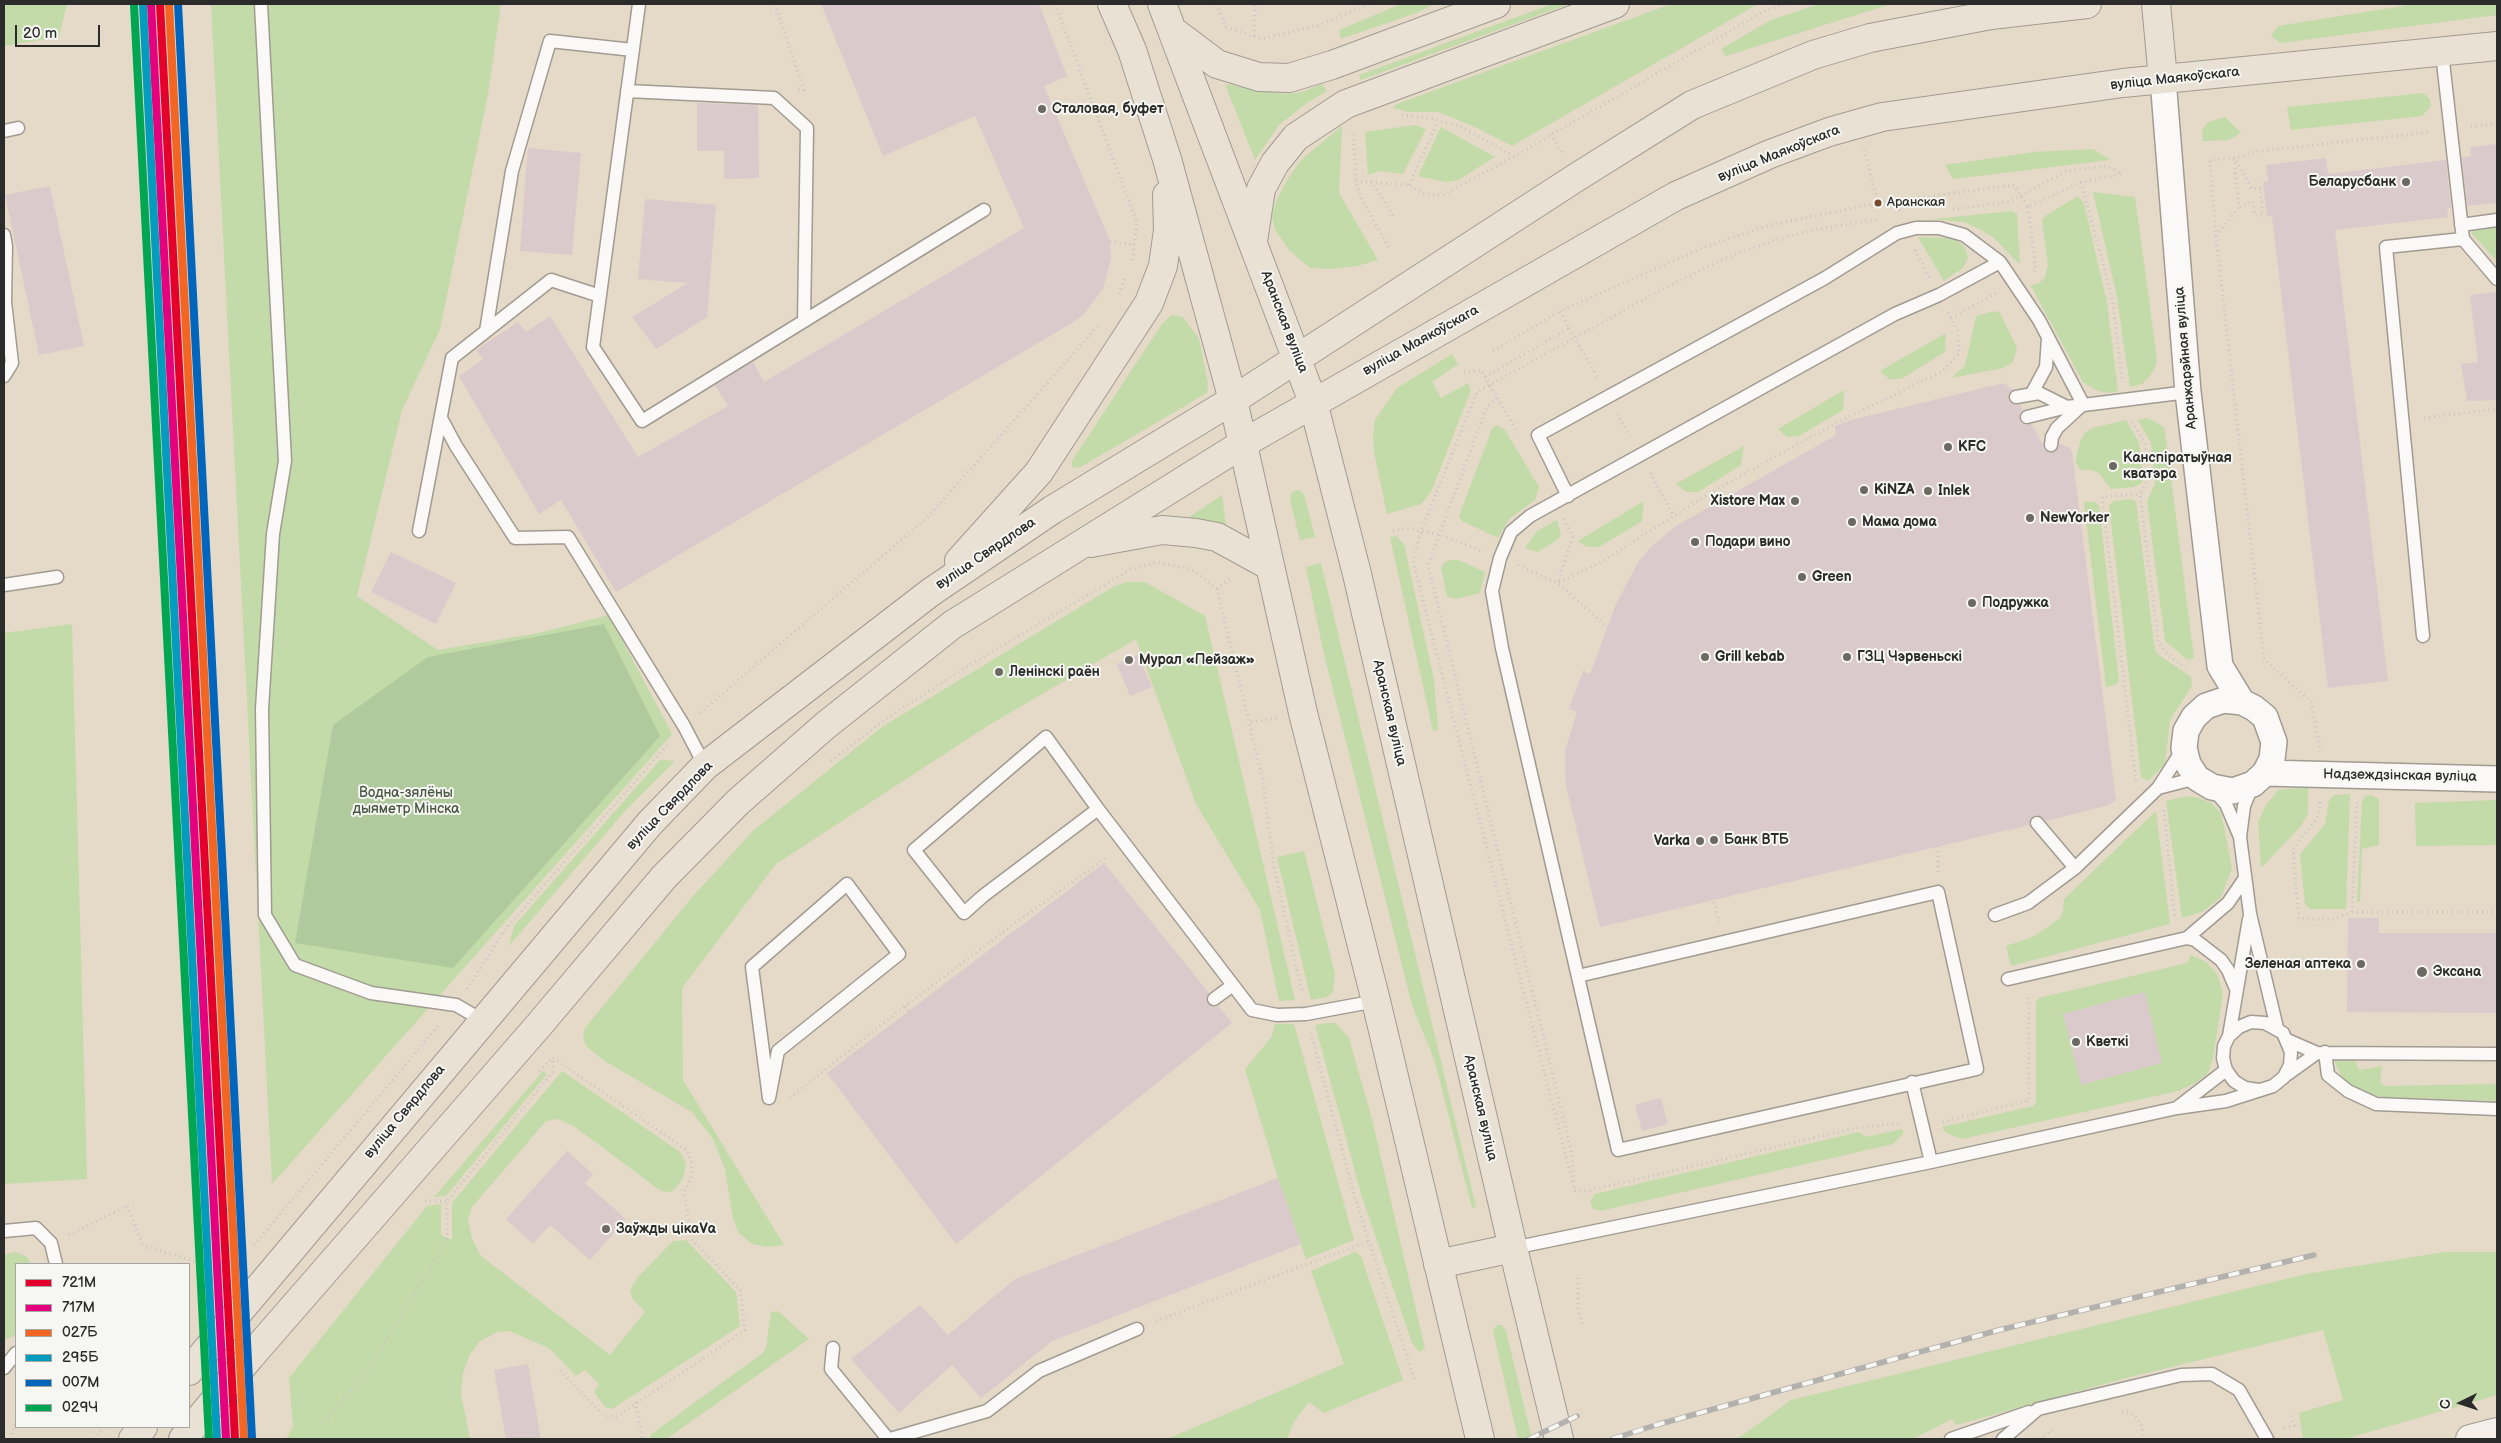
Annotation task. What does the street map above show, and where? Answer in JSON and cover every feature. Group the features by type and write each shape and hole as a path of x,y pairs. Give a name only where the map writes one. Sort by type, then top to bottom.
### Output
{"main road":[{"path":"1112,4 1132,50 1167,159 1233,400 1303,713 1376,1001 1480,1439"},
{"name":"Аранская вуліца","path":"1162,4 1313,402 1357,574 1512,1248 1559,1439"},
{"path":"1173,31 1217,64 1259,77 1289,78 1332,65 1496,4"},
{"path":"1253,242 1262,189 1275,163 1296,137 1346,104 1615,4"},
{"path":"1298,359 1577,177 1692,105 1813,55 1870,38 1991,15 2087,4"},
{"path":"2156,4 2163,79"},
{"name":"вуліца Маякоўскага","path":"1244,443 1676,196 1770,154 1828,132 1882,118 2163,79 2442,53 2497,46"},
{"path":"931,592 1038,472 1096,388 1149,303 1163,266 1168,230 1167,159"},
{"name":"вуліца Свярдлова","path":"190,1370 482,1020 650,823 705,766 931,592 1052,510 1298,359"},
{"path":"183,1439 250,1357 539,1025 664,878 738,802 826,725 952,625 1077,545 1244,443"},
{"path":"1077,545 1162,530 1196,532 1217,537 1270,566"},
{"path":"1438,1264 1512,1248"},
{"path":"133,1439 142,1428"},
{"path":"2470,1439 2497,1432"}],"street":[{"name":"Аранжарэйная вуліца","path":"2163,79 2188,392 2220,666 2242,702 2254,708 2264,717 2274,742"},
{"name":"Аранжарэйная вуліца","path":"2184,748 2186,731 2194,717 2206,706 2220,666"},
{"path":"2206,706 2224,700 2242,702"},
{"path":"2184,748 2188,764 2205,783 2233,791 2259,779 2272,759 2274,742"},
{"name":"Надзеждзінская вуліца","path":"2274,742 2303,774"},
{"name":"Надзеждзінская вуліца","path":"2259,779 2303,774 2497,778"}],"lane":[{"path":"261,4 285,462 273,534 262,709 265,915 295,965 371,993 456,1005 482,1020"},
{"path":"639,4 593,347 642,421 984,210"},
{"path":"486,331 512,171 550,41 633,50"},
{"path":"2442,53 2464,239 2497,279"},
{"path":"627,91 774,98 807,128 804,321"},
{"path":"4,131 18,128"},
{"path":"2462,225 2497,220"},
{"path":"1568,496 1538,435 1825,278 1897,233 1916,228 1939,228 1964,235 2000,262 2038,320 2083,404"},
{"path":"4,235 5,302 12,363 4,376"},
{"path":"2423,636 2386,247 2464,239"},
{"path":"1578,976 1938,892 1977,1069 1912,1082 1618,1150 1502,648 1492,591 1500,558 1511,532 1530,516 1895,314 1939,296 2000,262"},
{"path":"419,531 452,358 552,280 600,296"},
{"path":"2032,393 2046,367 2048,338"},
{"path":"2027,417 2083,404 2188,392"},
{"path":"2016,397 2039,393 2067,407"},
{"path":"2051,444 2052,437 2058,428 2083,404"},
{"path":"441,418 456,446 515,538 568,537 684,726 705,766"},
{"path":"4,585 57,577"},
{"path":"1098,809 982,896 964,913 914,850 1046,737 1098,809 1252,1010 1266,1014 1306,1014 1376,1001"},
{"path":"1995,915 2028,902 2075,868 2158,788 2184,748"},
{"path":"2259,779 2244,806 2240,837 2250,914 2277,1028 2287,1040 2291,1052 2290,1065 2284,1077"},
{"path":"2158,788 2205,783 2226,804 2240,837"},
{"path":"2037,823 2075,868"},
{"path":"2187,938 2228,903 2245,878"},
{"path":"847,884 899,954 778,1051 769,1098 752,967 847,884"},
{"path":"2250,914 2229,1036 2223,1058 2226,1070 2234,1081 2245,1088 2259,1090"},
{"path":"2008,979 2187,938 2196,940 2220,960 2228,970 2237,991"},
{"path":"1214,1000 1233,985"},
{"path":"2229,1036 2239,1027 2251,1022 2265,1023 2277,1028"},
{"path":"2287,1040 2321,1052 2497,1054"},
{"path":"1512,1248 1931,1162 2177,1108 2226,1101 2273,1086 2321,1052"},
{"path":"2321,1052 2328,1075 2348,1092 2376,1104 2497,1109"},
{"path":"2177,1108 2226,1070"},
{"path":"1912,1082 1931,1162"},
{"path":"4,1231 36,1228 51,1244 56,1263"},
{"path":"833,1348 831,1370 889,1439 987,1411 1039,1371 1137,1329"},
{"path":"4,1368 15,1354"},
{"path":"1951,1439 2038,1409 2181,1374 2212,1374 2239,1390 2267,1439"},
{"path":"1996,1439 2008,1437 2038,1409"}],"path":[{"path":"775,4 804,90 786,90"},
{"path":"1055,4 1136,222 1132,265"},
{"path":"1216,4 1226,27 1261,39 1318,25 1370,4"},
{"path":"1254,36 1255,4"},
{"path":"1356,181 1409,185 1423,194 1443,195 1515,156 1763,12 1784,4"},
{"path":"1394,114 1459,126 1515,156"},
{"path":"1409,185 1438,121"},
{"path":"2320,746 2311,702 2264,659 2216,236 2210,160 2234,158 2260,152 2497,123"},
{"path":"1857,124 1878,203"},
{"path":"1352,131 1356,181 1360,196 1390,250"},
{"path":"2216,236 2239,207 2253,201 2254,215 2263,215 2262,188 2252,189 2234,158"},
{"path":"2234,158 2239,207"},
{"path":"1493,351 1560,311 1702,248 1770,225 1878,203 2014,185 2021,196 2028,207 2082,182 2122,174 2107,166 2067,171 2021,196 2009,202 1950,209"},
{"path":"1371,181 1394,218"},
{"path":"2082,182 2112,297 2123,387"},
{"path":"1891,217 1901,215 1898,200"},
{"path":"1575,1192 1413,562 1421,531 1477,392 1659,291 1723,259 1775,240 1814,230 1882,218"},
{"path":"1558,583 1601,562 1710,493 1838,422 1941,372 1959,354 1958,332 1905,231"},
{"path":"1110,241 1133,245"},
{"path":"1116,301 1128,274"},
{"path":"1560,311 1674,516"},
{"path":"1092,333 1102,321"},
{"path":"1464,373 1481,370 1485,377 1569,328"},
{"path":"2402,421 2497,408"},
{"path":"2132,422 2145,443 2148,479 2140,494 2158,642 2170,656 2186,668"},
{"path":"2136,781 2102,497 2140,494"},
{"path":"1393,531 1405,528 1441,535"},
{"path":"825,766 884,720 968,666 1130,570 1158,562 1191,570 1217,590 1263,781 1274,867 1303,1000"},
{"path":"1217,590 1234,575"},
{"path":"2352,912 2358,793"},
{"path":"2320,800 2319,816 2293,849 2299,919 2334,919 2352,912 2497,912"},
{"path":"2164,810 2175,919"},
{"path":"790,1099 905,1006 1125,844"},
{"path":"1003,932 1007,937"},
{"path":"1938,1123 2029,1100 2029,995 2038,993"},
{"path":"905,1006 909,1011"},
{"path":"1309,1026 1355,1198 1415,1382"},
{"path":"324,1421 367,1373 447,1239 447,1201 553,1072 553,1058 687,1150 692,1164 691,1179 684,1192 692,1240 740,1290 745,1330 635,1402 618,1416 604,1416 558,1368"},
{"path":"425,1201 447,1201"},
{"path":"51,1244 128,1206 143,1244 231,1273"},
{"path":"1137,1329 1369,1241"},
{"path":"1578,1278 1578,1309 1583,1326"},
{"path":"635,1402 643,1439"},
{"path":"2114,1414 2123,1412 2134,1414 2141,1424 2144,1439"},
{"path":"10,1439 15,1425"},
{"path":"2040,1439 2056,1427"},
{"path":"94,1439 103,1428"}],"green space":[{"path":"4,4 67,4 59,37 4,46"},
{"name":"Водна-зялёны дыяметр Мінска","path":"211,4 501,4 488,94 440,329 402,410 357,596 438,650 539,633 609,615 672,734 272,1184"},
{"path":"1401,4 1434,4 1419,12 1341,39 1339,30"},
{"path":"1552,4 1569,4 1361,80 1359,75"},
{"path":"1671,4 1758,4 1512,146 1439,112 1408,112 1393,108 1397,104"},
{"path":"1819,4 1891,4 1726,56 1721,49 1771,20"},
{"path":"2415,4 2497,4 2497,15 2280,43 2271,36 2278,26"},
{"path":"1225,84 1285,94 1302,92 1322,84 1327,91 1307,103 1279,125 1255,160"},
{"path":"2423,93 2430,99 2431,106 2422,116 2291,130 2287,107"},
{"path":"2225,117 2241,133 2229,140 2203,141 2202,130 2208,122"},
{"path":"1415,125 1426,129 1403,174 1380,171 1368,175 1365,132"},
{"path":"1342,126 1339,193 1378,260 1357,266 1331,269 1310,268 1290,251 1275,230 1272,217 1275,204 1287,180 1302,159"},
{"path":"1441,127 1495,157 1458,180 1446,182 1418,176"},
{"path":"2093,149 2110,160 1953,179 1945,165 2034,152"},
{"path":"2093,192 2135,197 2157,359 2155,368 2149,377 2142,384 2130,387 2116,292"},
{"path":"2078,196 2084,204 2107,302 2118,391 2109,393 2098,391 2083,382 2031,286 2039,283 2045,277 2048,266 2042,220 2045,216"},
{"path":"2012,211 2017,214 2020,265 1994,238 1979,229 1964,222 1933,219"},
{"path":"2497,225 2497,261 2472,234 2472,228"},
{"path":"1918,237 1945,238 1957,241 1965,248 1968,258 1963,268 1944,281"},
{"path":"1994,311 2000,313 2017,348 2013,362 2003,368 1951,378 1965,366 1976,316"},
{"path":"1171,315 1183,317 1199,339 1208,383 1207,393 1079,468 1072,467 1072,461 1162,324"},
{"path":"1946,333 1945,352 1901,379 1889,379 1880,371"},
{"path":"1452,354 1458,364 1432,382 1441,398 1468,383 1471,390 1431,492 1421,504 1387,514 1374,452 1375,420 1397,388"},
{"path":"1844,390 1843,410 1799,436 1787,437 1778,429"},
{"path":"2147,418 2164,428 2166,439 2194,658 2188,660 2165,641 2147,501 2155,484 2151,443 2138,420"},
{"path":"2126,420 2139,443 2143,478 2141,484 2133,487 2111,489 2099,473 2091,470 2081,470 2076,463 2076,458 2081,439 2086,432 2092,428"},
{"path":"1496,425 1505,430 1539,487 1535,500 1509,519 1498,538 1462,521 1459,516 1492,429"},
{"path":"1744,446 1741,465 1698,492 1686,492 1676,484"},
{"path":"1299,490 1304,494 1315,537 1300,540 1290,500 1292,492"},
{"path":"1222,495 1227,533 1188,518"},
{"path":"2132,499 2136,502 2155,650 2159,655 2191,677 2192,686 2170,720 2165,764 2148,781 2141,777 2109,505 2114,501"},
{"path":"1644,501 1642,521 1629,529 1599,547 1587,547 1578,541"},
{"path":"2084,502 2095,502 2099,506 2119,681 2115,685 2106,687"},
{"path":"1557,520 1561,535 1558,539 1538,552 1525,548 1537,531"},
{"path":"1396,536 1404,544 1434,680 1438,729 1433,731 1390,537"},
{"path":"1450,560 1458,560 1485,572 1480,593 1456,599 1447,597 1441,568 1444,563"},
{"path":"1321,563 1476,1207 1472,1208 1435,1062 1412,1005 1323,650 1306,567"},
{"path":"1126,582 1145,582 1205,616 1295,1000 1279,1001 1260,910 1196,804 1136,639 989,725 776,864 682,988 683,1080 784,1245 768,1247 752,1244 738,1232 733,1218 725,1169 713,1139 692,1112 603,1060 586,1046 583,1038 585,1028 694,895 754,830 882,727 1113,587"},
{"path":"72,624 87,1179 4,1184 4,633"},
{"path":"604,624 660,736 453,968 295,943 333,725 428,657"},
{"path":"660,760 675,761 626,810 509,946 514,926"},
{"path":"2308,787 2308,814 2301,826 2261,868 2258,822 2266,805 2278,790"},
{"path":"2350,794 2346,909 2310,909 2305,904 2300,854 2325,824 2329,800 2335,795"},
{"path":"2371,795 2379,799 2379,845 2362,849 2360,901 2357,902 2362,802 2364,797"},
{"path":"2188,796 2211,803 2221,813 2232,868 2221,897 2202,912 2182,918 2166,801"},
{"path":"2497,800 2497,845 2416,846 2415,803"},
{"path":"2156,811 2170,924 2011,966 2006,946 2033,937 2060,918 2064,899"},
{"path":"1304,851 1335,974 1333,992 1327,997 1311,1000 1277,857"},
{"path":"2191,955 2206,962 2217,974 2223,993 2213,1059 2208,1073 2197,1082 2178,1091 1962,1139 1946,1133 1942,1127 2033,1106 2036,1102 2036,1002 2039,998 2187,963"},
{"path":"1336,1023 1349,1038 1372,1119 1425,1349 1419,1352 1412,1343 1362,1197 1315,1025"},
{"path":"1275,1024 1294,1024 1354,1240 1306,1259 1278,1178 1245,1069 1272,1036"},
{"path":"2334,1060 2355,1060 2359,1070 2382,1066 2380,1083 2384,1086 2497,1084 2497,1101 2383,1097 2368,1094 2351,1086 2342,1077"},
{"path":"543,1071 547,1074 446,1196 434,1197"},
{"path":"562,1071 680,1152 686,1164 683,1179 672,1192 661,1191 575,1127 558,1119 546,1121 472,1207 468,1219 472,1239 481,1256 610,1355 645,1312 633,1299 630,1291 637,1278 673,1241 686,1240 736,1292 740,1326 612,1409 605,1407 594,1392 599,1384 585,1370 576,1376 549,1348 509,1331 497,1332 479,1342 469,1356 463,1373 461,1394 470,1439 286,1439 293,1426 289,1378 427,1206 441,1204 441,1235 452,1240 452,1203"},
{"path":"1902,1129 1904,1133 1893,1144 1600,1211 1593,1209 1590,1202 1595,1194 1859,1132 1866,1137"},
{"path":"15,1252 27,1257 30,1263 15,1263 15,1335 4,1340 4,1255"},
{"path":"1355,1252 1361,1256 1403,1380 1324,1413 1309,1402 1295,1420 1287,1439 1167,1439 1344,1364 1311,1271"},
{"path":"2445,1252 2497,1252 2497,1395 2345,1439 2303,1439 2299,1413 2343,1400 2323,1330 2126,1378 1956,1425 1952,1419 1913,1439 1737,1439 1791,1400 2306,1274"},
{"path":"778,1311 809,1339 666,1439 651,1439 650,1435 763,1353 766,1348 771,1312"},
{"path":"1497,1325 1502,1325 1506,1331 1532,1439 1518,1439 1493,1331"}],"building":[{"path":"821,4 1039,4 1067,76 1044,86 1110,241 1111,259 1103,289 1084,314 1072,323 616,592 561,500 539,514 459,376 483,359 476,350 518,322 526,332 550,316 638,457 728,406 715,385 753,362 764,382 1024,228 975,116 883,156"},
{"path":"697,103 758,105 759,178 724,179 724,151 697,151"},
{"path":"2497,144 2497,203 2467,206 2462,158 2471,156 2470,147"},
{"path":"528,148 581,153 572,255 520,251"},
{"path":"2326,158 2328,174 2446,160 2451,208 2447,208 2448,217 2335,230 2388,681 2328,688 2272,216 2267,217 2263,182 2268,181 2266,165"},
{"path":"50,186 84,346 39,355 5,195"},
{"path":"645,199 716,205 707,317 656,349 632,317 688,283 638,279"},
{"path":"2497,292 2497,400 2467,401 2461,364 2478,362 2470,295"},
{"name":"ГЗЦ Чэрвеньскі","path":"2004,383 2013,390 2008,395 2010,402 2014,405 2020,404 2023,410 2019,415 2021,422 2025,425 2032,424 2046,451 2055,452 2059,443 2070,448 2072,453 2116,800 2109,805 2046,821 2040,816 2035,815 2030,820 2029,825 1600,927 1566,786 1565,751 1577,712 1569,709 1583,671 1590,674 1616,604 1639,561 1652,546 1676,526 1836,435 1835,426 1851,420"},
{"path":"391,552 456,583 436,624 371,592"},
{"path":"1138,655 1152,687 1130,696 1117,664"},
{"path":"1104,863 1209,993 1206,999 1208,1004 1214,1007 1218,1006 1232,1023 956,1244 827,1073"},
{"name":"Эксана","path":"2348,918 2379,918 2379,933 2497,933 2497,1013 2347,1012"},
{"path":"2145,992 2162,1063 2081,1085 2063,1014"},
{"path":"1661,1098 1668,1124 1642,1131 1635,1105"},
{"path":"567,1151 593,1174 585,1183 626,1219 590,1260 550,1225 533,1244 506,1219"},
{"path":"1278,1178 1301,1244 1052,1341 981,1398 952,1365 899,1413 851,1359 920,1305 948,1335 1015,1279"},
{"path":"528,1364 541,1439 506,1439 494,1370"}],"railway":[{"path":"1612,1439 1656,1425 1999,1330 2314,1255"},
{"path":"1529,1439 1577,1416"}],"transit line":[{"name":"717М","path":"151,4 226,1439"},
{"name":"721М","path":"160,4 235,1439"},
{"name":"027Б","path":"169,4 244,1439"},
{"name":"007М","path":"178,4 252,1438"},
{"name":"029Ч","path":"134,5 209,1439"},
{"name":"295Б","path":"143,5 217,1439"}],"place":[{"name":"Сталовая, буфет","path":"1042,109"},
{"name":"Беларусбанк","path":"2406,182"},
{"name":"Аранская","path":"1878,203"},
{"name":"KFC","path":"1948,447"},
{"name":"Канспіратыўная кватэра","path":"2113,466"},
{"name":"KiNZA","path":"1864,490"},
{"name":"Inlek","path":"1928,491"},
{"name":"Xistore Max","path":"1795,501"},
{"name":"NewYorker","path":"2030,518"},
{"name":"Мама дома","path":"1852,522"},
{"name":"Подари вино","path":"1695,542"},
{"name":"Green","path":"1802,577"},
{"name":"Подружка","path":"1972,603"},
{"name":"Grill kebab","path":"1705,657"},
{"name":"ГЗЦ Чэрвеньскі","path":"1847,657"},
{"name":"Мурал «Пейзаж»","path":"1129,660"},
{"name":"Ленінскі раён","path":"999,672"},
{"name":"Банк ВТБ","path":"1714,840"},
{"name":"Varka","path":"1700,841"},
{"name":"Зеленая аптека","path":"2361,964"},
{"name":"Эксана","path":"2422,972"},
{"name":"Кветкі","path":"2076,1042"},
{"name":"Заўжды цікаVа","path":"606,1229"}]}
